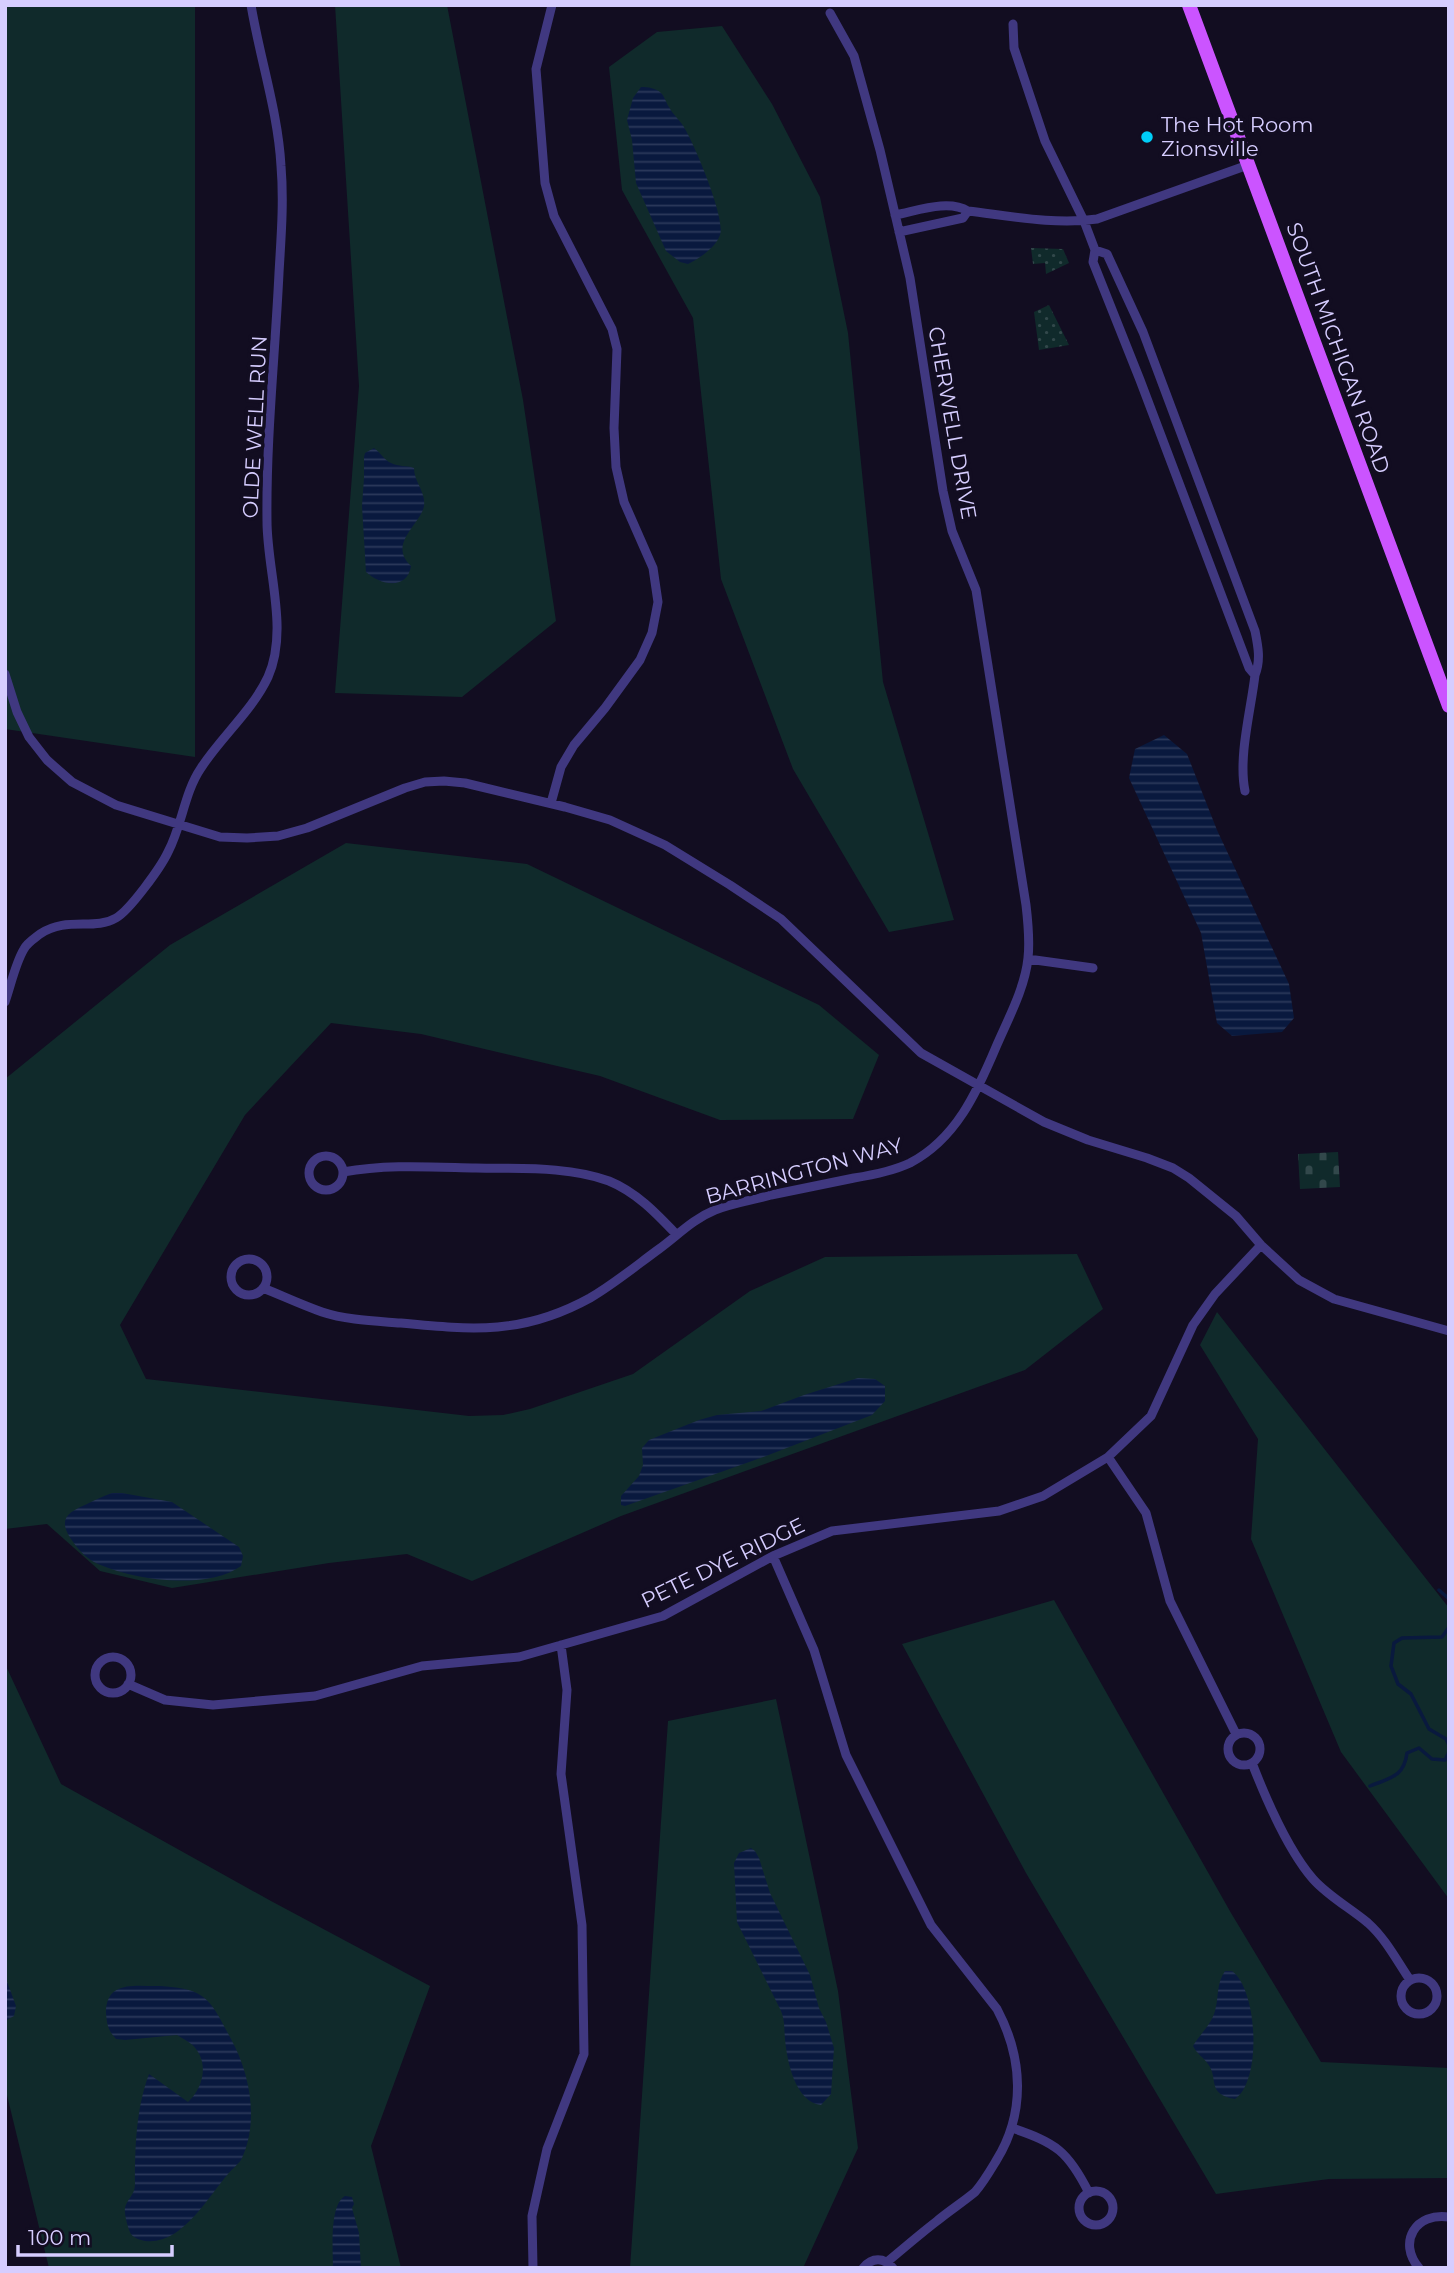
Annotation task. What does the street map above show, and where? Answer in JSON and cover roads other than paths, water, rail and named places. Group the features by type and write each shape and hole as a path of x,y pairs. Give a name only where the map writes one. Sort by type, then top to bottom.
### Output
{"main road":[{"name":"SOUTH MICHIGAN ROAD","path":"1189,5 1449,706"}],"street":[{"name":"OLDE WELL RUN","path":"5,1002 24,948 47,929 60,924 106,922 125,911 169,850 198,771 247,711 268,677 277,640 277,611 267,524 282,227 281,165 251,5"},
{"path":"551,803 561,767 574,744 605,708 640,660 652,633 658,602 653,568 624,502 616,467 614,428 617,349 612,328 554,216 545,183 536,69 552,5"},
{"name":"CHERWELL DRIVE","path":"830,13 855,56 912,291 943,491 952,531 976,590 1026,905 1028,959 1017,998 979,1088"},
{"path":"1013,24 1014,48 1045,141 1084,221 1095,250 1093,262 1249,668 1255,675"},
{"path":"895,215 941,206 960,206 968,211 1084,221 1097,219 1248,164"},
{"path":"899,232 963,218 968,211"},
{"path":"1095,250 1107,254 1143,332 1232,568 1258,647 1259,665 1255,675 1241,775 1245,791"},
{"path":"1154,417 1173,411"},
{"path":"1214,576 1232,568"},
{"path":"5,674 17,712 29,737 47,760 72,782 116,805 220,837 278,836 307,828 405,788 444,780 551,803 610,820 665,845 781,919 921,1054 1044,1122 1088,1140 1173,1168 1236,1216 1261,1245 1299,1280 1319,1292 1334,1299 1449,1331"},
{"path":"1028,959 1093,968"},
{"name":"BARRINGTON WAY","path":"263,1288 324,1313 379,1321 487,1329 512,1327 545,1319 591,1297 698,1218 717,1210 786,1192 874,1174 909,1163 943,1139 957,1123 979,1088"},
{"path":"343,1172 372,1167 415,1166 524,1169 594,1176 612,1182 634,1195 676,1234"},
{"name":"PETE DYE RIDGE","path":"128,1684 165,1700 213,1705 315,1696 422,1666 519,1657 663,1616 773,1556 832,1531 999,1511 1043,1496 1108,1457 1151,1416 1193,1325 1215,1294 1261,1245"},
{"name":"BARRINGTON WAY","path":"243,1260 260,1262 267,1277 263,1288 253,1294 236,1290 231,1279 234,1268 243,1260"},
{"path":"1108,1457 1146,1513 1170,1601 1236,1734"},
{"path":"773,1556 820,1666 846,1755 931,1925 997,2009 1016,2060 1018,2082 1016,2115 1012,2129 998,2158 976,2191 890,2265 872,2260 863,2268"},
{"path":"533,2268 532,2216 547,2148 584,2054 582,1925 561,1774 567,1690 561,1645"},
{"name":"PETE DYE RIDGE","path":"111,1657 125,1661 130,1672 128,1684 119,1691 103,1690 95,1675 98,1665 102,1660 111,1657"},
{"path":"1236,1734 1251,1734 1259,1741 1261,1751 1252,1763 1235,1763 1228,1754 1229,1743 1236,1734"},
{"path":"1252,1763 1263,1792 1304,1869 1315,1882 1370,1925 1385,1942 1410,1980"},
{"path":"1421,1978 1435,1987 1436,2003 1428,2012 1415,2014 1405,2008 1402,1990 1410,1980 1421,1978"},
{"path":"1012,2129 1049,2143 1065,2154 1076,2167 1089,2193"},
{"path":"1419,2268 1410,2251 1409,2241 1413,2231 1429,2217 1449,2217"}],"water":[{"path":"641,87 652,88 661,93 683,126 702,166 718,214 721,227 715,244 688,264 680,262 666,251 636,183 632,140 627,120 633,98"},
{"path":"374,448 391,463 414,468 423,496 422,513 407,534 402,550 411,566 408,574 399,582 378,580 366,572 362,506 364,457 365,453"},
{"path":"1164,735 1187,754 1217,830 1289,984 1294,1018 1282,1032 1232,1036 1217,1023 1201,933 1129,778 1135,749"},
{"path":"858,1378 875,1379 885,1386 885,1401 872,1415 766,1456 625,1506 621,1505 621,1496 639,1476 643,1465 642,1448 649,1440 699,1420 717,1415 761,1411"},
{"path":"112,1493 172,1502 239,1547 243,1556 241,1566 226,1574 209,1578 168,1580 127,1574 94,1562 73,1542 65,1521 75,1510"},
{"path":"751,1848 759,1858 770,1893 810,1975 834,2048 831,2094 821,2105 805,2097 794,2079 781,2011 737,1922 734,1863 739,1853"},
{"path":"1225,1971 1232,1971 1241,1981 1247,1996 1253,2035 1250,2074 1244,2089 1235,2099 1220,2094 1208,2064 1193,2046 1213,2016 1220,1981"},
{"path":"5,1976 16,2006 14,2016 5,2021"},
{"path":"133,1986 189,1990 206,1999 212,2006 238,2053 247,2082 251,2113 247,2143 241,2160 182,2228 158,2241 145,2241 131,2234 125,2211 135,2188 137,2128 149,2074 188,2102 200,2084 202,2063 194,2047 177,2035 116,2039 108,2027 106,2013 107,2002 117,1990"},
{"path":"345,2196 352,2197 354,2204 352,2208 359,2233 361,2268 333,2268 334,2218 340,2201"}],"waterway":[{"path":"1439,1590 1449,1599"},
{"path":"1449,1627 1442,1637 1402,1638 1394,1643 1391,1666 1398,1684 1411,1694 1429,1729 1446,1739 1449,1745"},
{"path":"1370,1786 1395,1776 1403,1767 1407,1753 1419,1748 1432,1759 1445,1760 1449,1752"}],"place":[{"name":"The Hot Room Zionsville","path":"1147,137"}]}
